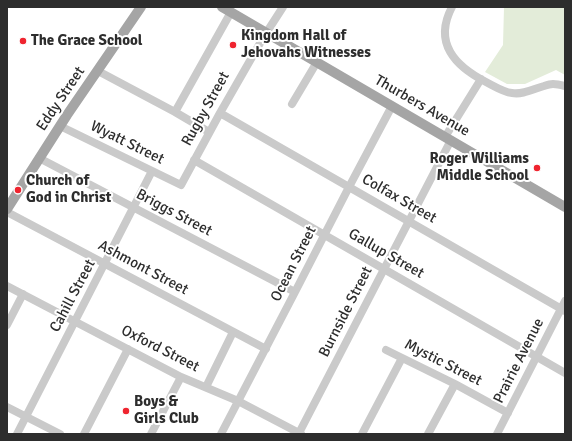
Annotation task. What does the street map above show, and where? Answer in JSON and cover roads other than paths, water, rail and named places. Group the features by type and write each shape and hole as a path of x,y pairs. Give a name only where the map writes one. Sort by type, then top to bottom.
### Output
{"main road":[{"name":"Eddy Street","path":"7,209 60,126 142,7"},
{"name":"Thurbers Avenue","path":"222,7 565,207"}],"street":[{"name":"Rugby Street","path":"181,185 209,132 282,7"},
{"path":"452,7 448,13 445,27 445,38 448,49 463,67 481,79 510,93 521,94 552,84 565,86"},
{"path":"175,112 231,12"},
{"path":"292,104 317,62"},
{"path":"98,70 209,132"},
{"name":"Burnside Street","path":"300,433 409,221 448,139 481,79"},
{"name":"Ocean Street","path":"221,434 392,106"},
{"name":"Colfax Street","path":"220,113 409,221 564,307"},
{"name":"Wyatt Street","path":"60,126 178,185 181,185"},
{"name":"Briggs Street","path":"39,158 295,292"},
{"name":"Gallup Street","path":"194,160 565,373"},
{"name":"Cahill Street","path":"17,434 152,172"},
{"name":"Ashmont Street","path":"7,212 266,349"},
{"name":"Oxford Street","path":"7,286 180,377 206,387 300,433"},
{"path":"7,325 23,294"},
{"name":"Prairie Avenue","path":"497,434 536,357 564,307"},
{"path":"206,387 233,332"},
{"path":"84,434 128,349"},
{"name":"Mystic Street","path":"386,350 455,384 508,413"},
{"path":"362,434 402,358"},
{"path":"151,434 180,377"},
{"path":"428,434 455,384"},
{"path":"7,407 60,434"}],"place":[{"name":"The Grace School","path":"23,41"},
{"name":"Kingdom Hall of Jehovahs Witnesses","path":"233,45"},
{"name":"Roger Williams Middle School","path":"537,168"},
{"name":"Church of God in Christ","path":"18,190"},
{"name":"Boys & Girls Club","path":"126,411"}]}
